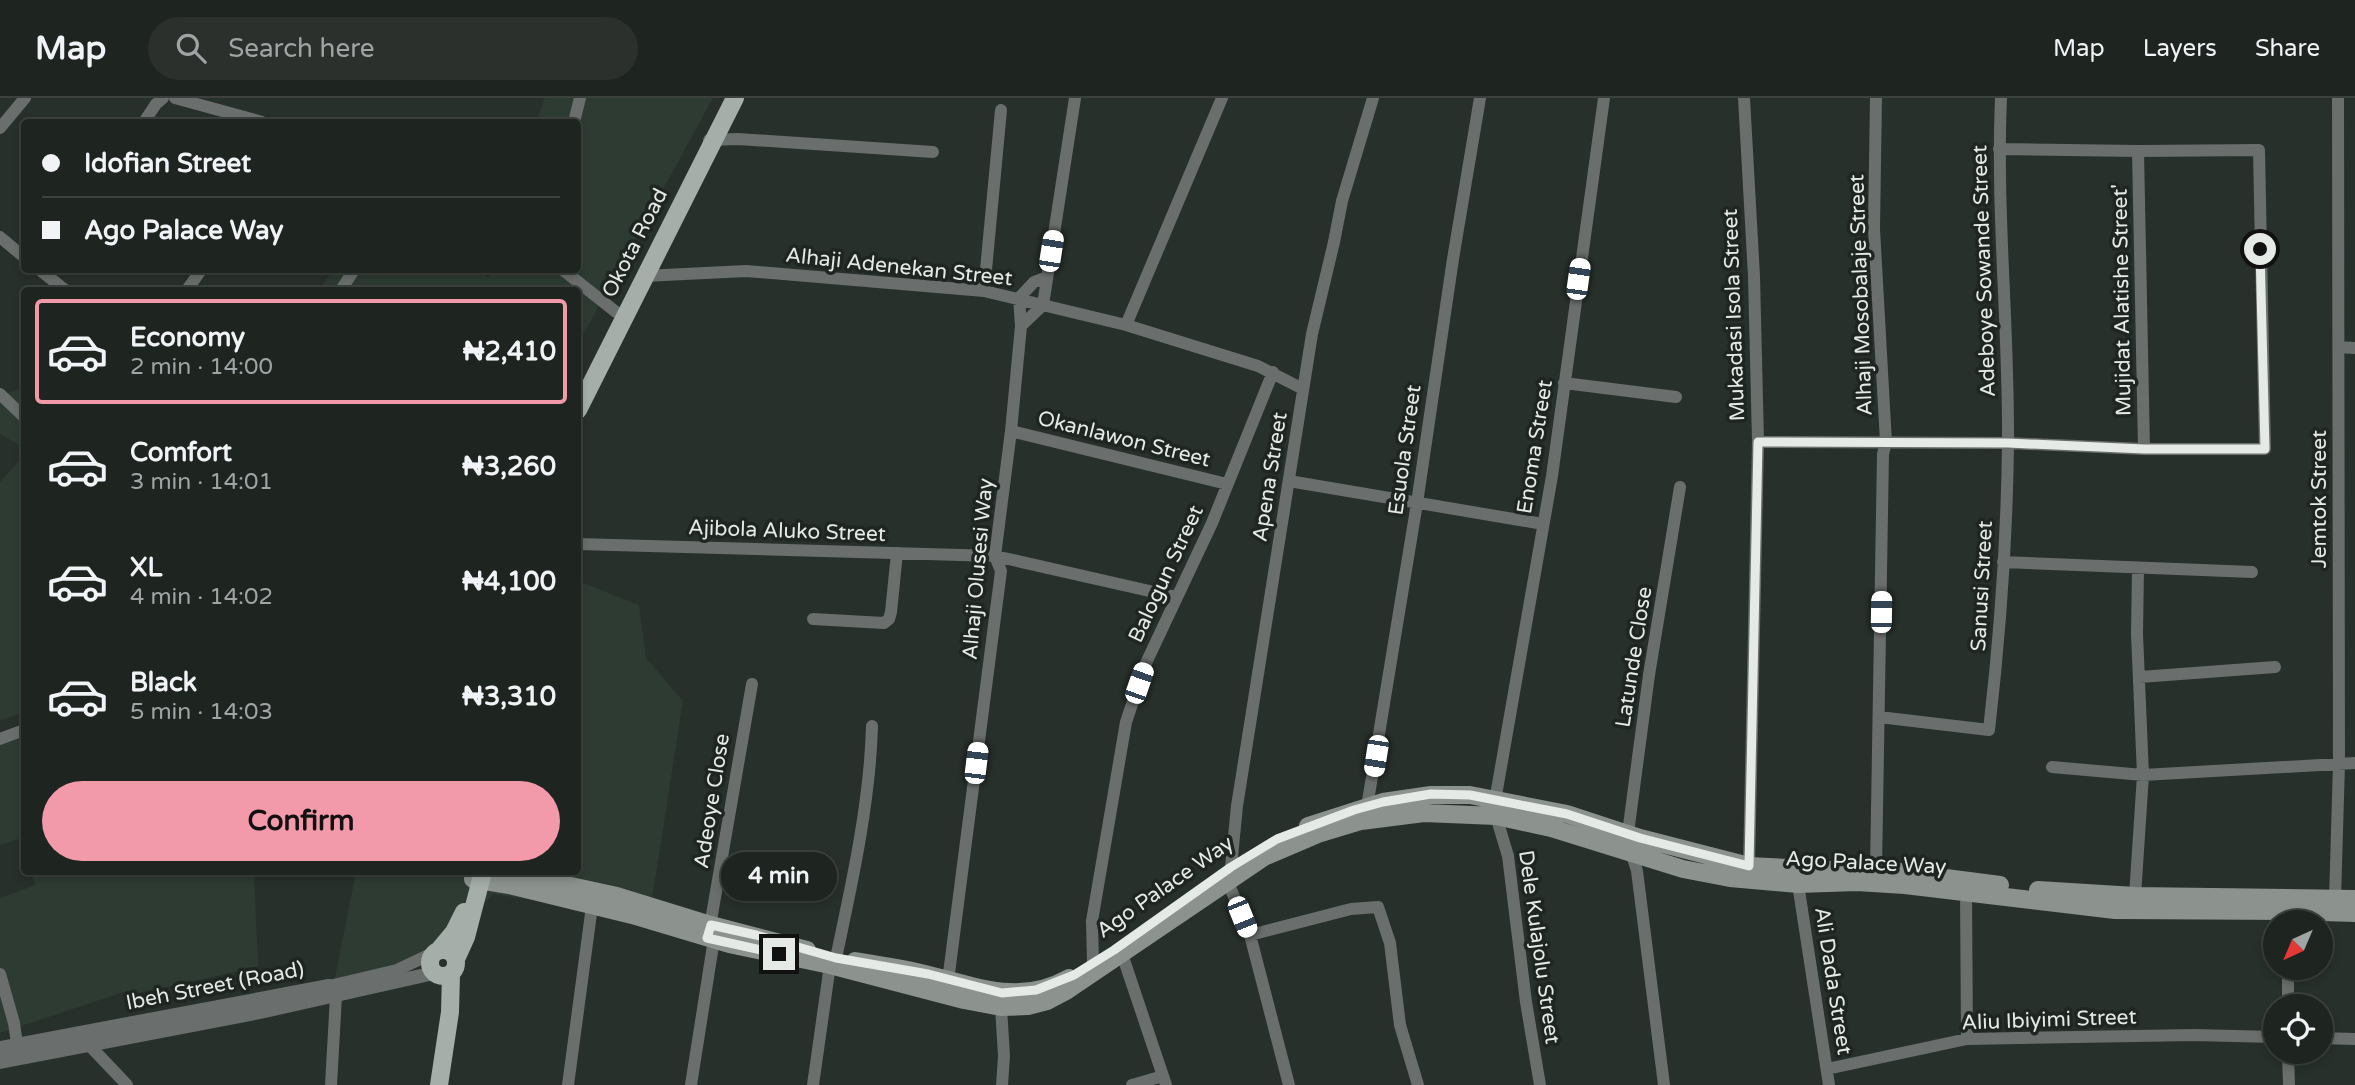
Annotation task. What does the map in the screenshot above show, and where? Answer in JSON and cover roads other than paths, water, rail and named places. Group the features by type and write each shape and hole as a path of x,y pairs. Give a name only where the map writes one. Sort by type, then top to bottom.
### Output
{"main road":[{"name":"Okota Road","path":"581,404 644,276 725,98"},
{"name":"Okota Road","path":"581,383 658,225 735,98"},
{"name":"Ago Palace Way","path":"833,962 928,974 1002,993 1036,990 1064,981 1286,835 1333,816 1383,802 1431,794 1470,795 1634,863 1692,872 1798,884 1857,882 2115,910 2263,915"},
{"name":"Ago Palace Way","path":"478,876 592,906 833,962 952,997 1001,1007 1047,1002 1122,954 1229,873 1288,845 1361,821 1424,813 1496,808 1567,814 1702,855 1749,866 1876,869 2040,891 2136,896 2355,899"},
{"path":"1692,872 1702,855"},
{"name":"Ago Palace Way","path":"520,875 617,896 711,934"},
{"path":"436,951 461,920 478,876"},
{"path":"439,1085 450,1012 445,970 466,937 478,876"},
{"name":"Ago Palace Way","path":"2333,914 2355,913"},
{"path":"431,1085 449,950 436,951"}],"street":[{"path":"0,128 25,98"},
{"path":"146,119 162,98"},
{"path":"175,98 251,119"},
{"path":"575,119 580,98"},
{"path":"1021,326 1043,305 1075,98"},
{"path":"1126,325 1222,98"},
{"name":"Apena Street","path":"1229,873 1237,806 1312,334 1342,201 1373,98"},
{"name":"Esuola Street","path":"1367,807 1417,503 1450,272 1480,98"},
{"name":"Enoma Street","path":"1496,808 1552,476 1604,98"},
{"name":"Mukadasi Isola Street","path":"1744,98 1754,276 1758,442 1749,866"},
{"name":"Alhaji Mosobalaje Street","path":"1875,98 1874,229 1886,442 1883,454 1876,869"},
{"name":"Adeboye Sowande Street","path":"2001,98 1999,149 2008,443"},
{"name":"Jemtok Street","path":"2335,899 2339,764 2338,98"},
{"path":"984,291 1001,110"},
{"path":"708,140 738,139 933,152"},
{"path":"1758,442 2008,443 2144,449 2265,449 2259,150 1999,149"},
{"name":"Mujidat Alatishe Street'","path":"2138,151 2144,449"},
{"path":"0,237 21,254"},
{"name":"Alhaji Adenekan Street","path":"644,276 746,271 984,291 1126,325 1273,372 1303,389"},
{"path":"44,273 61,287"},
{"path":"567,273 615,312"},
{"path":"1019,298 1034,282 1047,277"},
{"name":"Alhaji Olusesi Way","path":"948,981 1001,572 995,556 1021,326 1019,298"},
{"path":"2339,347 2355,348"},
{"name":"Balogun Street","path":"1093,963 1091,921 1126,722 1146,663 1212,523 1273,372"},
{"path":"1564,383 1676,397"},
{"path":"0,394 21,414"},
{"name":"Okanlawon Street","path":"1011,431 1227,484"},
{"name":"Sanusi Street","path":"1879,717 1989,730 2003,562 2008,443"},
{"path":"1289,481 1543,524"},
{"name":"Latunde Close","path":"1628,833 1649,675 1679,486"},
{"name":"Ajibola Aluko Street","path":"581,544 995,556 1176,597"},
{"path":"814,619 884,623 891,612 897,554"},
{"path":"2003,562 2252,572"},
{"path":"2136,896 2143,775 2137,634 2138,568"},
{"path":"2140,677 2275,667"},
{"name":"Adeoye Close","path":"691,1085 711,934 751,684"},
{"path":"813,1085 833,962 851,885 872,751 872,726"},
{"path":"0,739 21,731"},
{"path":"2052,767 2143,775 2355,763"},
{"name":"Dele Kulajolu Street","path":"1496,808 1508,856 1526,1002 1540,1085"},
{"path":"1634,863 1664,1085"},
{"path":"1229,873 1250,935 1289,1085"},
{"name":"Ali Dada Street","path":"1798,884 1829,1085"},
{"path":"1966,892 1967,1039"},
{"path":"568,1085 592,906"},
{"path":"1250,935 1351,909 1378,908 1391,952 1400,1025 1418,1085"},
{"name":"Ibeh Street (Road)","path":"0,1062 90,1045 333,991 397,970 436,951"},
{"path":"1122,954 1164,1081 1132,1085"},
{"name":"Ibeh Street (Road)","path":"0,1048 445,970"},
{"path":"0,974 17,1044"},
{"path":"331,1085 333,991"},
{"path":"1001,1007 1004,1056 1002,1085"},
{"name":"Aliu Ibiyimi Street","path":"1827,1069 1967,1039 2194,1035 2263,1037"},
{"path":"2333,1038 2355,1038"},
{"path":"90,1045 127,1085"},
{"path":"2288,1064 2289,1085"}]}
